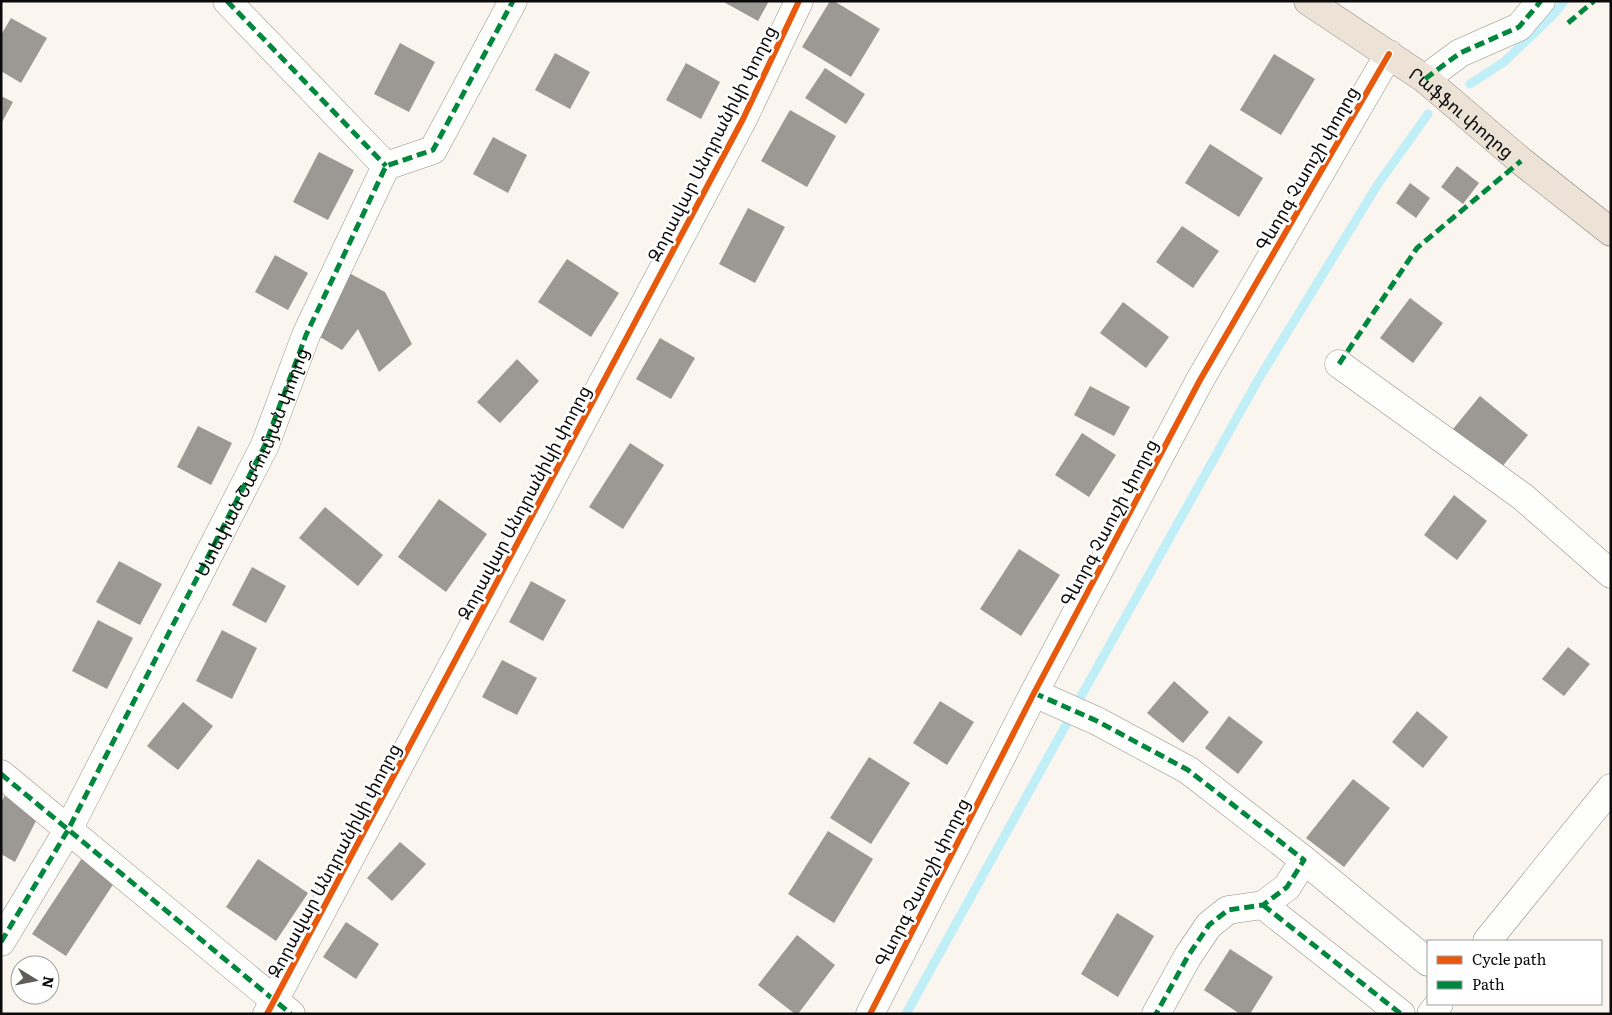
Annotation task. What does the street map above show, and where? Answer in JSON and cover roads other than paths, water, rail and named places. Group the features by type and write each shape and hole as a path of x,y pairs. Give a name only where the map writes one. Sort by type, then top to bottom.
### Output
{"main road":[{"name":"Րաֆֆու փողոց","path":"1308,1 1425,79 1521,161 1611,232"}],"street":[{"path":"227,1 386,166 433,150 513,1"},
{"name":"Զորավար Անդրանիկի փողոց","path":"278,1009 743,119 799,1"},
{"path":"1425,79 1460,53 1519,26 1541,1"},
{"name":"Գևորգ Չաուշի փողոց","path":"870,1014 1034,693 1200,380 1389,54"},
{"name":"Ստեփան Շահումյան փողոց","path":"1,942 68,830 265,445 306,335 386,166"},
{"path":"1339,364 1523,498 1611,574"},
{"path":"1034,693 1097,721 1188,770 1304,860 1427,961"},
{"path":"1,774 278,1009"},
{"path":"1488,940 1611,788"},
{"path":"1156,1014 1188,956 1210,925 1228,910 1263,905 1287,887 1304,860"},
{"path":"1263,905 1401,1014"}],"waterway":[{"path":"1470,84 1504,62 1554,14 1564,1"},
{"path":"1075,707 1258,380 1378,184 1428,114"},
{"path":"906,1014 1067,723"}]}
